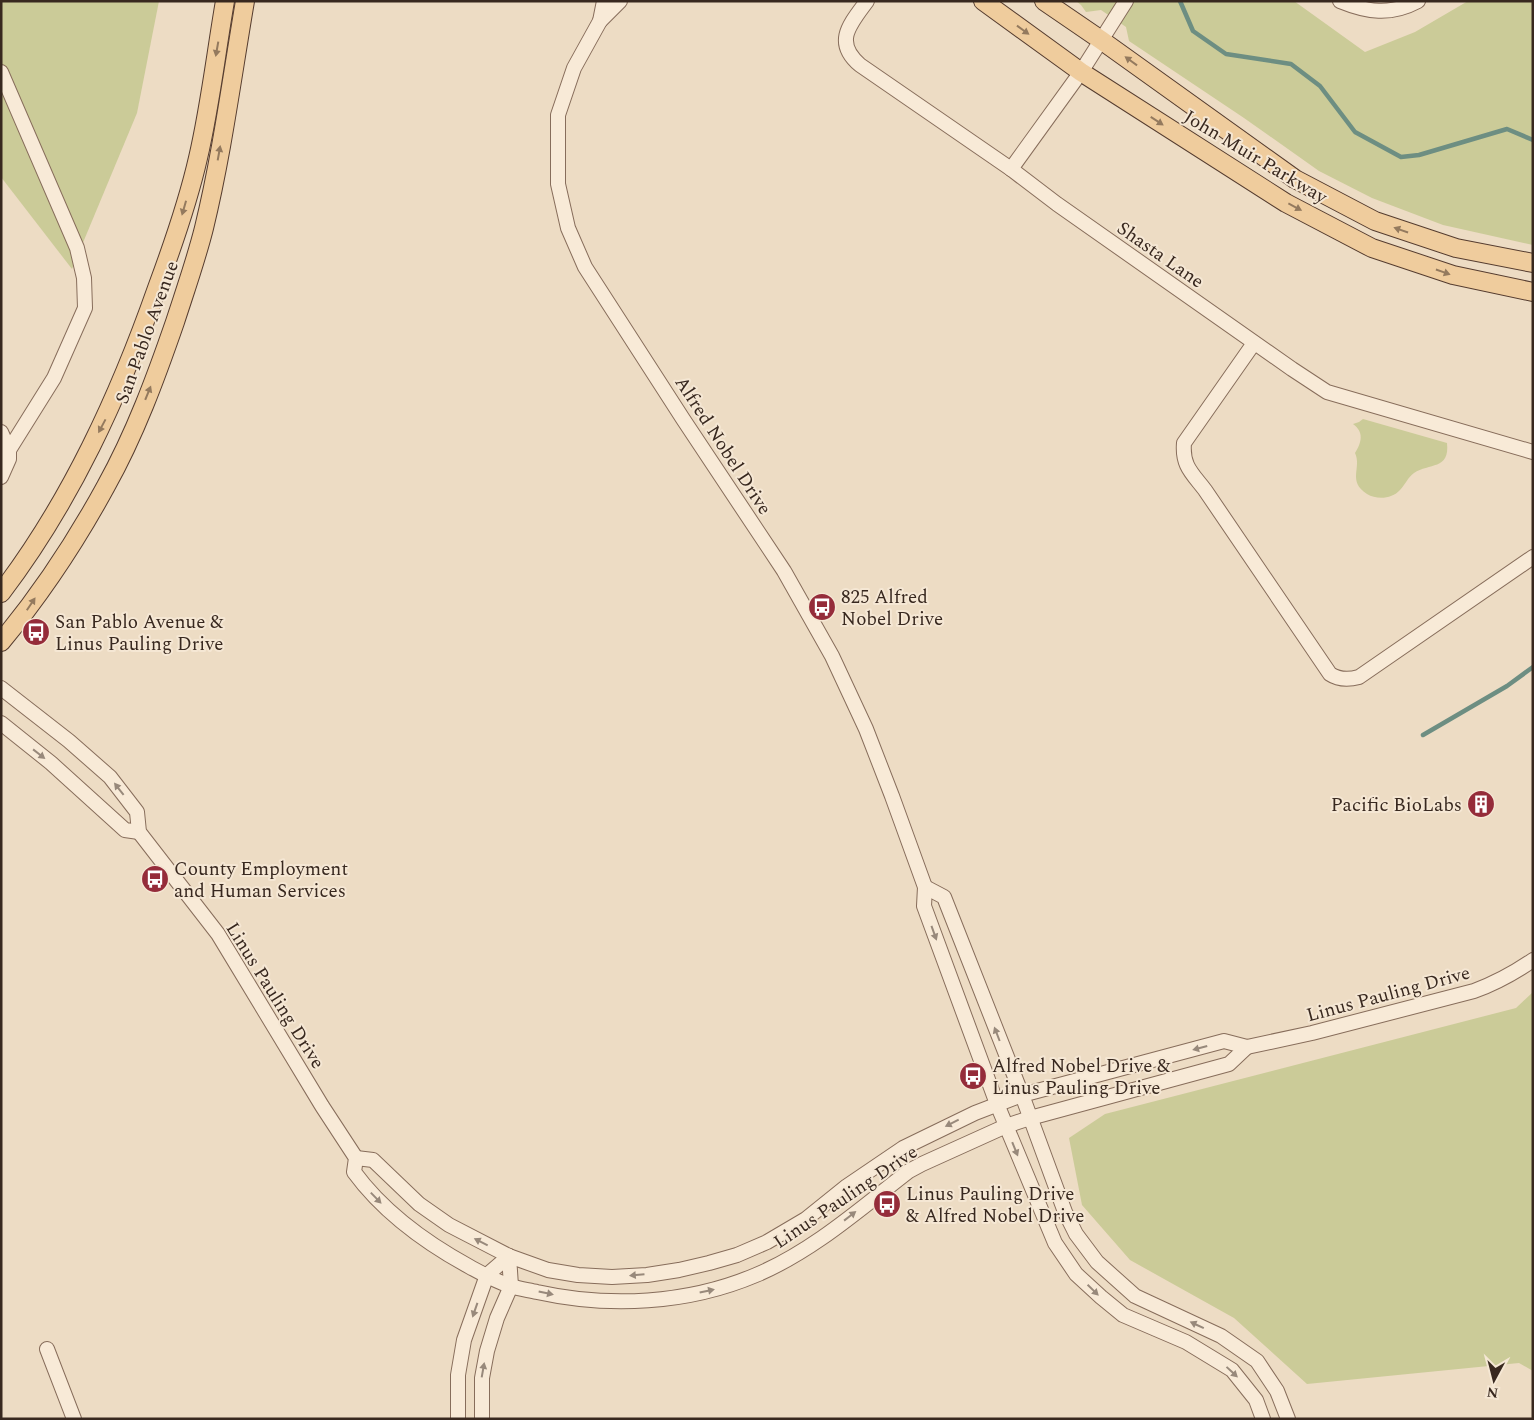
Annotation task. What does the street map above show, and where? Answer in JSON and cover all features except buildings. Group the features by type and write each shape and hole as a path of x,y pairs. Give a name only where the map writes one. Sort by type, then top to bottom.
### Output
{"main road":[{"name":"San Pablo Avenue","path":"1,593 44,532 72,483 106,417 138,342 180,221 198,157 225,1"},
{"name":"San Pablo Avenue","path":"1,642 27,610 64,555 107,485 131,434 163,357 190,278 204,228 245,1"},
{"name":"John Muir Parkway","path":"983,1 1081,72 1286,203 1372,248 1453,276 1533,292"},
{"name":"John Muir Parkway","path":"1044,1 1295,179 1375,221 1456,248 1533,263"}],"street":[{"name":"Alfred Nobel Drive","path":"600,21 604,1"},
{"name":"Alfred Nobel Drive","path":"620,1 600,21 574,68 558,116 558,184 568,228 585,267 682,419 784,571 832,656 878,759 925,886 924,906 997,1104 1055,1243 1076,1274 1123,1315 1186,1342 1232,1370 1256,1400 1263,1419"},
{"name":"Shasta Lane","path":"867,1 847,32 846,43 850,56 1254,343 1327,392 1533,452"},
{"path":"1011,169 1081,72 1126,1"},
{"path":"1340,1 1364,10 1390,10 1418,1"},
{"path":"1,72 77,248 84,278 85,308 54,378 8,450"},
{"path":"1254,343 1184,443 1185,463 1330,674 1336,678 1343,679 1359,677 1533,557"},
{"path":"1,432 8,450 9,459 1,476"},
{"name":"Linus Pauling Drive","path":"1,688 69,741 110,777 137,812 139,832 218,934 322,1106 356,1158 354,1172 362,1184 404,1225 437,1248 511,1286 568,1297 622,1302 685,1296 736,1282 775,1265 823,1236 909,1171 1006,1126 1229,1064 1247,1047"},
{"name":"Linus Pauling Drive","path":"1,723 51,763 125,830 139,832"},
{"path":"925,886 944,897 1022,1095 1064,1212 1076,1234 1098,1262 1135,1296 1221,1336 1257,1361 1278,1391 1288,1419"},
{"name":"Linus Pauling Drive","path":"356,1158 373,1160 426,1210 448,1225 509,1256 548,1270 578,1275 612,1277 679,1270 737,1255 767,1242 806,1218 847,1186 903,1148 964,1117 997,1104 1022,1095 1224,1042 1247,1047 1312,1033 1474,991 1500,981 1533,960"},
{"path":"458,1419 457,1394 460,1357 464,1340 487,1275 509,1256"},
{"path":"482,1419 482,1378 487,1351 497,1318 511,1286 509,1256"},
{"path":"47,1349 74,1419"}],"green space":[{"path":"1,1 159,1 137,113 72,269 1,177"},
{"path":"1076,1 1294,1 1365,52 1415,32 1468,1 1533,1 1533,245 1443,225 1372,198 1319,171 1129,41 1126,27 1101,10 1086,12"},
{"path":"1363,419 1447,443 1445,458 1442,462 1414,473 1397,493 1384,498 1371,496 1361,489 1356,479 1357,459 1355,453 1361,437 1359,430 1353,424"},
{"path":"1533,992 1533,1371 1519,1363 1307,1384 1234,1318 1130,1260 1082,1205 1069,1138 1105,1114 1516,1008"}],"waterway":[{"path":"1180,1 1193,31 1226,54 1291,64 1320,86 1355,132 1401,157 1419,155 1507,129 1533,140"},
{"path":"1423,735 1507,686 1533,667"}],"place":[{"name":"825 Alfred Nobel Drive","path":"822,607"},
{"name":"San Pablo Avenue & Linus Pauling Drive","path":"36,632"},
{"name":"Pacific BioLabs","path":"1481,804"},
{"name":"County Employment and Human Services","path":"155,879"},
{"name":"Alfred Nobel Drive & Linus Pauling Drive","path":"973,1076"},
{"name":"Linus Pauling Drive & Alfred Nobel Drive","path":"887,1204"}]}
